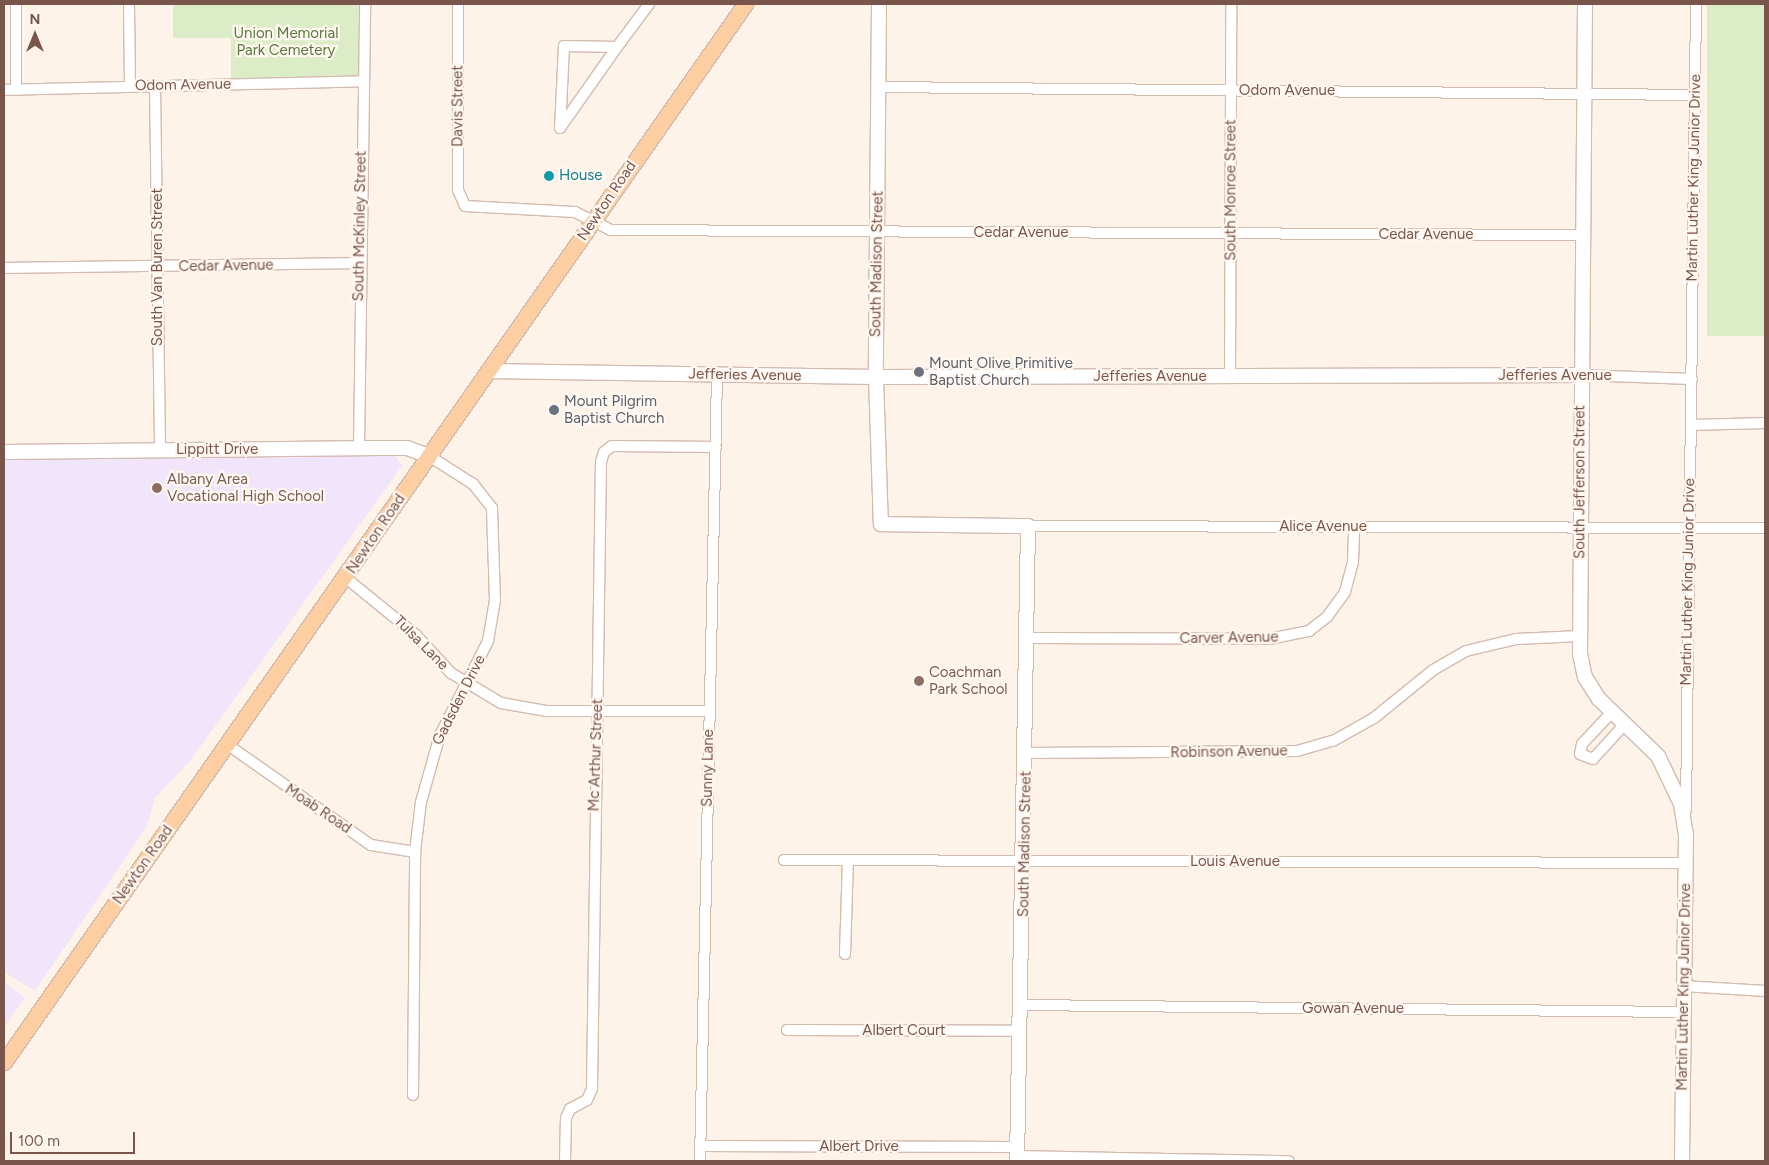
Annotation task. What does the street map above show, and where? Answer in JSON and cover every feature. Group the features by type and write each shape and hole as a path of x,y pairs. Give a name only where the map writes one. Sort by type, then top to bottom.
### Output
{"main road":[{"name":"Newton Road","path":"4,1062 346,578 592,220 745,4"}],"street":[{"path":"16,4 16,90"},
{"path":"129,4 130,86"},
{"name":"South McKinley Street","path":"359,448 358,263 365,4"},
{"name":"Davis Street","path":"458,4 458,190 465,206"},
{"path":"617,47 564,46 560,128 649,4"},
{"name":"South Madison Street","path":"879,4 876,376 881,524"},
{"name":"South Monroe Street","path":"1230,376 1231,4"},
{"name":"South Jefferson Street","path":"1585,4 1580,636 1586,677 1612,712 1668,770 1678,794 1686,834"},
{"name":"Martin Luther King Junior Drive","path":"1682,1161 1688,528 1692,425 1696,4"},
{"name":"Odom Avenue","path":"4,90 362,81"},
{"name":"South Van Buren Street","path":"156,86 160,449"},
{"name":"Odom Avenue","path":"878,87 1696,95"},
{"name":"Cedar Avenue","path":"465,206 575,212 611,230 1582,236"},
{"name":"Cedar Avenue","path":"4,268 358,263"},
{"name":"Jefferies Avenue","path":"488,371 876,376 1581,375 1692,379"},
{"name":"Sunny Lane","path":"700,1161 717,374"},
{"path":"1692,425 1765,423"},
{"name":"Mc Arthur Street","path":"565,1161 566,1118 570,1109 587,1100 592,1089 597,710 604,452 624,445 716,447"},
{"name":"Lippitt Drive","path":"4,452 407,448 429,456"},
{"name":"Gadsden Drive","path":"413,1096 415,852 432,756 492,625 494,515 488,498 473,484 429,456"},
{"name":"Alice Avenue","path":"881,524 1765,528"},
{"name":"South Madison Street","path":"1017,1155 1026,862 1028,526"},
{"name":"Carver Avenue","path":"1028,638 1269,639 1309,631 1327,617 1345,592 1353,562 1354,527"},
{"name":"Tulsa Lane","path":"346,578 398,619 466,684 518,708 709,711"},
{"name":"Robinson Avenue","path":"1026,752 1297,751 1333,741 1366,723 1433,670 1466,651 1516,639 1580,636"},
{"path":"1612,712 1582,744 1580,754 1593,759 1624,724"},
{"name":"Moab Road","path":"228,745 371,844 415,852"},
{"name":"Louis Avenue","path":"784,860 1686,863"},
{"path":"845,954 848,860"},
{"path":"1684,986 1765,991"},
{"name":"Gowan Avenue","path":"1022,1005 1684,1012"},
{"name":"Albert Court","path":"786,1030 1021,1031"},
{"name":"Albert Drive","path":"700,1146 1289,1161"}],"shaded area":[{"path":"4,456 395,456 402,466 190,761 155,798 147,826 35,991 4,972"},
{"path":"4,981 25,998 4,1027"}],"green space":[{"name":"Union Memorial Park Cemetery","path":"173,4 362,4 360,79 231,82 231,38 173,38"},
{"path":"1707,4 1765,4 1765,336 1707,336"}],"place":[{"name":"House","path":"549,176"},
{"name":"Mount Olive Primitive Baptist Church","path":"919,372"},
{"name":"Mount Pilgrim Baptist Church","path":"554,410"},
{"name":"Albany Area Vocational High School","path":"157,488"},
{"name":"Coachman Park School","path":"919,681"}]}
